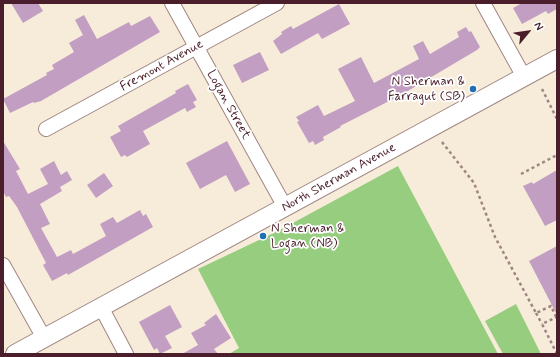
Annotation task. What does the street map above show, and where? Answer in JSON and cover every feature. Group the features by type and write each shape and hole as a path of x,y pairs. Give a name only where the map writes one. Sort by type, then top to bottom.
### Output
{"street":[{"name":"Logan Street","path":"172,3 285,207"},
{"name":"Fremont Avenue","path":"46,129 276,3"},
{"path":"483,3 524,77"},
{"name":"North Sherman Avenue","path":"15,354 557,59"},
{"path":"3,265 44,338"},
{"path":"100,307 126,354"}],"path":[{"path":"542,89 557,119"},
{"path":"442,142 474,183 495,237 557,354"},
{"path":"521,174 557,155"},
{"path":"536,313 551,306 557,317 542,324"}],"green space":[{"path":"398,166 498,354 229,354 239,348 198,269 278,231"},
{"path":"516,304 541,354 503,354 485,321"}],"building":[{"path":"11,3 38,3 43,11 23,23"},
{"path":"522,3 557,3 557,9 548,14 546,11 522,24 513,8"},
{"path":"339,4 350,24 322,39 318,33 281,54 273,41 282,34 281,32 291,26 293,29"},
{"path":"84,15 97,39 129,22 131,26 150,16 160,32 41,101 33,102 10,113 3,99 47,75 46,73 54,69 52,65 74,52 69,43 83,35 75,20"},
{"path":"466,27 469,32 471,31 480,47 477,50 401,95 340,126 341,127 323,137 324,140 315,145 313,141 309,143 297,122 299,121 296,117 318,105 324,116 355,101 338,69 361,57 374,83 419,59 413,46 423,41 430,54 459,37 457,32"},
{"path":"260,52 269,70 242,83 233,65"},
{"path":"188,84 197,100 193,102 196,107 187,112 185,108 143,131 150,144 127,157 125,155 121,157 110,137 121,131 118,126 176,93 175,91"},
{"path":"3,141 20,169 16,171 28,194 48,184 40,169 54,161 61,175 67,171 72,180 60,187 62,191 40,204 50,224 41,228 57,257 71,250 73,254 106,236 100,224 113,217 117,223 140,210 143,216 146,214 153,227 68,275 67,273 52,281 43,265 46,263 17,207 9,196 6,197 3,191"},
{"path":"227,141 250,184 235,192 226,175 200,189 186,163"},
{"path":"557,170 557,220 545,226 523,186 532,182 533,184"},
{"path":"104,173 113,186 96,198 87,185"},
{"path":"557,246 557,315 529,261"},
{"path":"170,305 182,327 165,336 172,348 160,354 157,348 154,350 139,322"},
{"path":"216,314 231,338 214,349 218,354 182,354 198,345 191,333 206,325 204,323"}],"place":[{"name":"N Sherman & Farragut (SB)","path":"473,89"},
{"name":"N Sherman & Logan (NB)","path":"263,236"}]}
